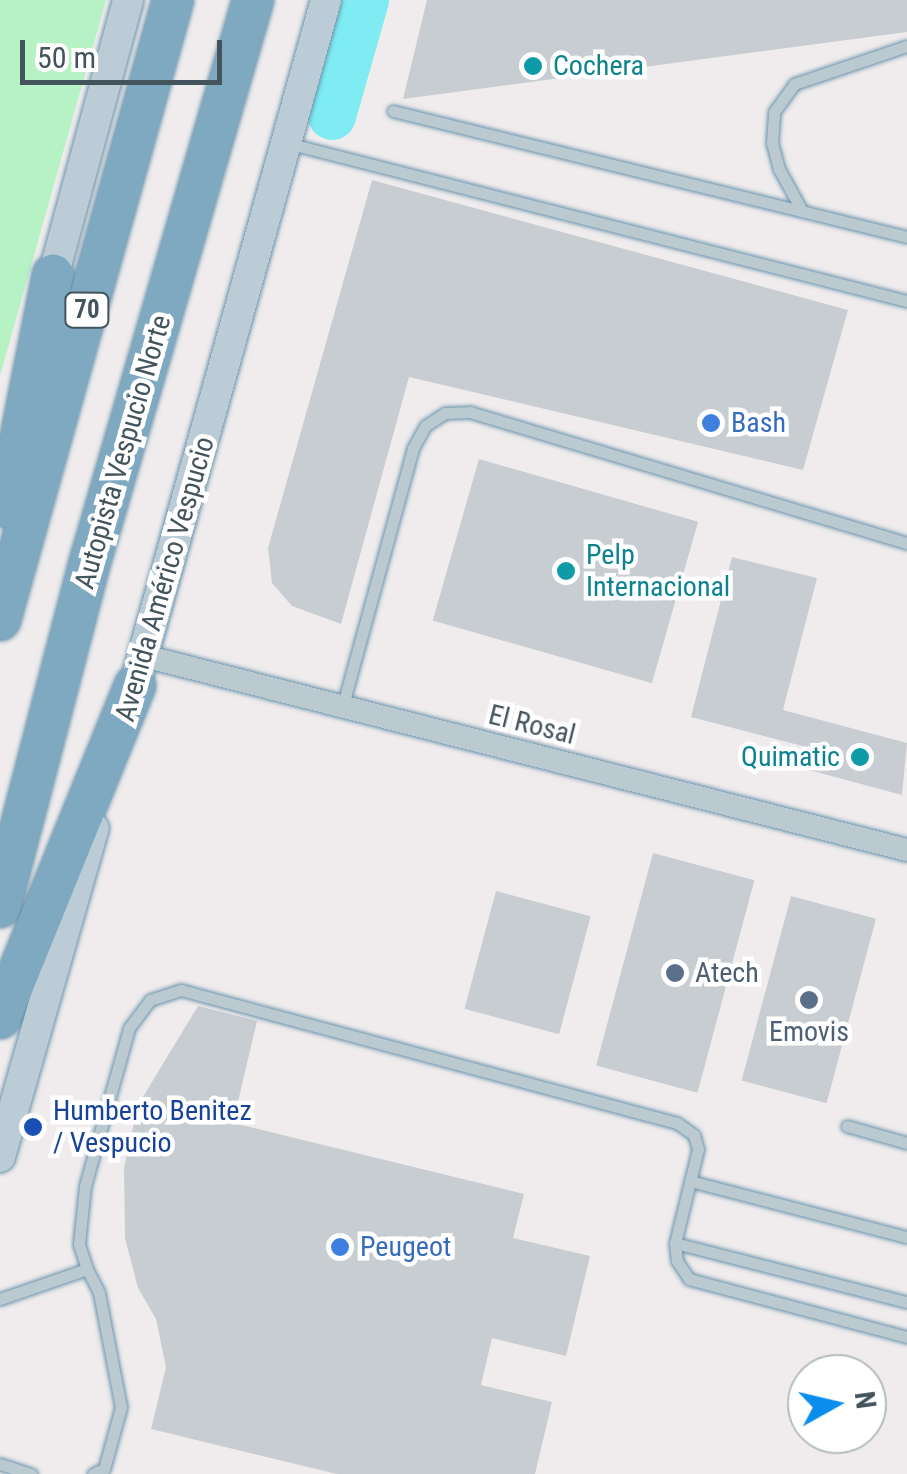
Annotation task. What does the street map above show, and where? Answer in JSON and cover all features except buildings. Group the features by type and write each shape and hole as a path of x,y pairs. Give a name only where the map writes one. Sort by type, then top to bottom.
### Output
{"highway":[{"name":"70","path":"0,620 173,0"},
{"name":"Autopista Vespucio Norte","path":"0,907 92,555 253,0"},
{"path":"0,539 54,275"},
{"path":"0,1018 139,671"}],"main road":[{"path":"0,462 128,0"},
{"name":"Avenida Américo Vespucio","path":"0,1157 326,0"}],"street":[{"name":"El Rosal","path":"139,671 342,708 907,850"}],"lane":[{"path":"802,211 779,169 772,142 774,112 794,84 907,46"},
{"path":"393,111 907,237"},
{"path":"287,142 907,301"},
{"path":"342,708 413,448 424,426 446,413 470,412 907,543"},
{"path":"93,1474 104,1469 121,1408 100,1293 87,1270 80,1244 85,1186 129,1028 150,1000 182,990 677,1123 694,1134 698,1149 676,1243 677,1261 688,1279 907,1337"},
{"path":"847,1126 907,1142"},
{"path":"690,1181 907,1237"},
{"path":"676,1243 907,1302"},
{"path":"0,1299 87,1270"},
{"path":"0,1464 30,1474"}],"green space":[{"path":"0,0 106,0 0,376"}],"waterway":[{"path":"332,116 365,0"}],"place":[{"name":"Cochera","path":"533,66"},
{"name":"Bash","path":"711,423"},
{"name":"Pelp Internacional","path":"566,571"},
{"name":"Quimatic","path":"860,757"},
{"name":"Atech","path":"675,973"},
{"name":"Emovis","path":"809,1000"},
{"name":"Humberto Benitez / Vespucio","path":"33,1127"},
{"name":"Peugeot","path":"340,1247"}]}
